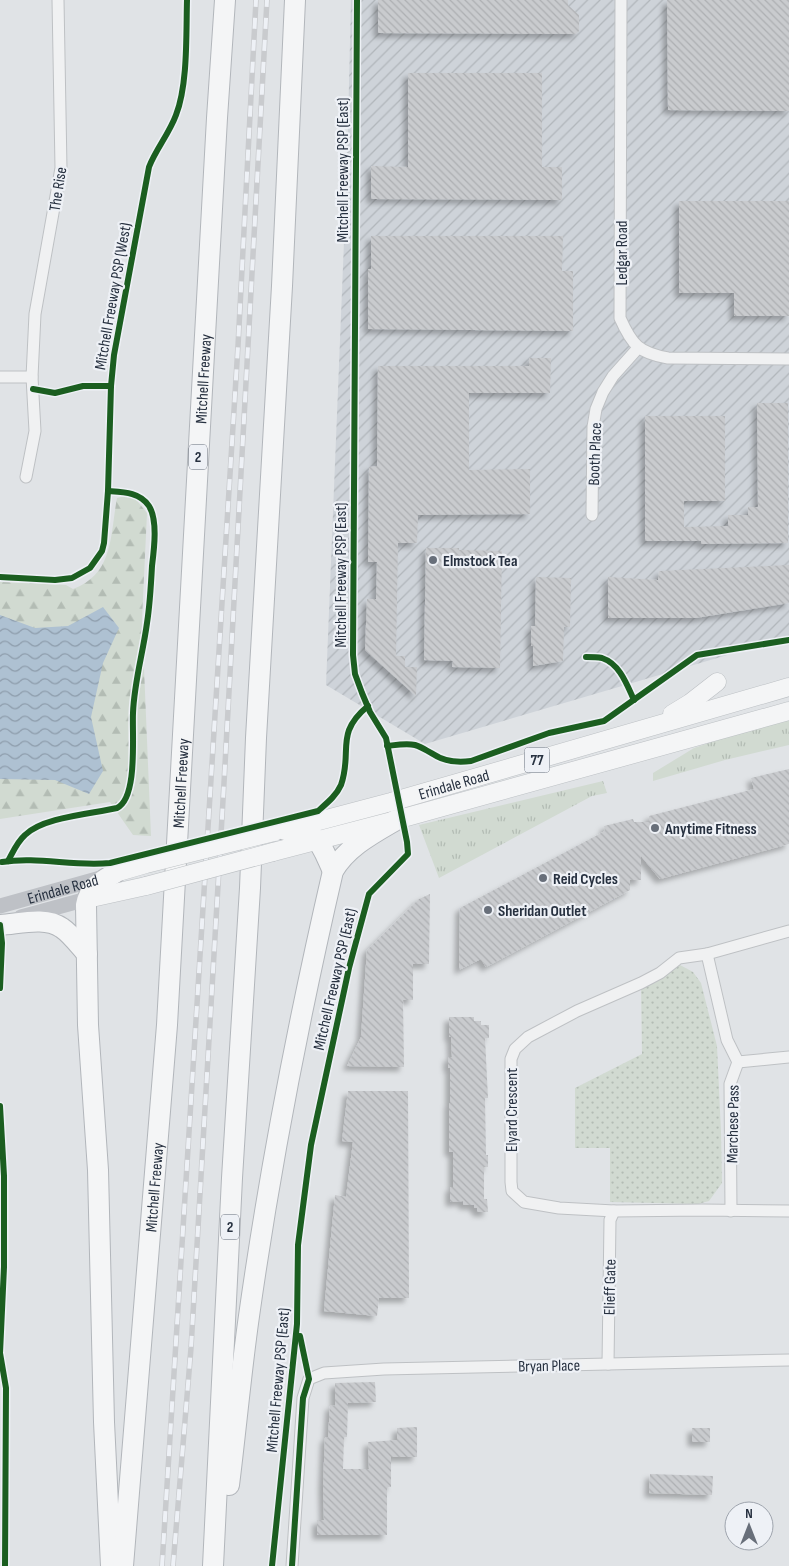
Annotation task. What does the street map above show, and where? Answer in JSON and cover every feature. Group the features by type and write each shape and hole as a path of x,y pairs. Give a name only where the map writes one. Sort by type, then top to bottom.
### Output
{"highway":[{"name":"Mitchell Freeway","path":"122,1566 168,1016 225,0"},
{"name":"2","path":"213,1566 232,1178 250,898 256,738 282,286 295,0"},
{"path":"219,1566 252,1298 277,1142 308,978 332,871 354,846 396,820"},
{"path":"280,831 310,834 318,841 332,871"},
{"path":"111,1566 104,1422 98,1170 88,1025 86,954 87,899 95,885 115,874"},
{"path":"0,924 53,923 62,928 86,954"}],"main road":[{"path":"652,726 690,703 717,682"},
{"name":"Erindale Road","path":"0,906 146,864 410,797 789,687"},
{"name":"Erindale Road","path":"0,924 87,899 146,886 396,820 789,711"}],"street":[{"name":"The Rise","path":"26,478 35,431 32,377 35,314 61,168 58,0"},
{"name":"Ledgar Road","path":"621,0 620,318 628,335 638,348"},
{"path":"638,348 650,355 668,358 789,359"},
{"name":"Booth Place","path":"592,515 593,427 596,409 603,392 613,376 638,348"},
{"path":"0,377 32,377"},
{"name":"Elyard Crescent","path":"789,931 707,954 679,958 660,973 577,1011 539,1031 519,1045 512,1056 511,1136 512,1191 526,1203 559,1208 614,1211 789,1211"},
{"name":"Marchese Pass","path":"707,954 727,1040 738,1062 730,1084 731,1210"},
{"path":"738,1062 789,1057"},
{"name":"Elieff Gate","path":"608,1364 610,1220 614,1211"},
{"name":"Bryan Place","path":"292,1566 303,1398 309,1378 324,1373 384,1369 789,1360"}],"shaded area":[{"path":"351,0 789,0 789,637 425,744 326,685 347,168"}],"green space":[{"path":"134,497 147,513 142,620 151,836 133,835 110,802 0,819 0,582 66,585 73,589 86,582 96,574 103,563 111,539 117,498"},
{"path":"789,719 789,745 725,760 653,781 653,773 694,748 738,733"},
{"path":"603,781 607,793 592,796 439,878 419,825"},
{"path":"680,965 693,972 701,983 717,1046 722,1183 709,1201 698,1204 610,1202 610,1148 575,1148 575,1088 642,1054 641,983 652,980"}],"water":[{"path":"103,607 119,628 103,663 91,717 103,771 89,794 55,780 0,779 0,615 35,628 68,626"}],"building":[{"path":"378,0 568,0 568,5 579,15 579,31 576,34 378,33"},
{"path":"667,0 789,0 789,111 668,110"},
{"path":"408,73 542,73 542,167 562,167 562,200 371,199 371,166 408,167"},
{"path":"679,201 789,201 789,316 734,316 734,293 679,293"},
{"path":"371,236 563,236 562,271 573,271 573,331 368,329 368,269 371,269"},
{"path":"529,358 551,358 550,393 469,393 469,470 530,469 530,514 418,515 417,543 398,543 396,656 405,656 405,667 417,667 416,696 365,650 367,599 376,599 377,562 368,562 369,467 377,466 378,366 529,366"},
{"path":"757,403 788,403 788,543 701,544 701,541 645,541 645,416 725,416 725,501 684,501 684,527 728,526 728,515 748,515 748,507 758,507"},
{"path":"426,548 502,551 500,668 452,667 453,661 424,660"},
{"path":"789,565 789,603 696,618 608,618 608,577 658,580 659,571"},
{"path":"536,577 571,578 570,627 564,627 563,661 533,666 531,626 535,626"},
{"path":"789,769 789,844 660,879 641,856 641,880 630,880 630,890 486,967 481,959 459,970 460,908 605,831 604,826 633,819 634,822 649,822 649,816 754,789 751,778"},
{"path":"430,894 429,964 413,964 413,1000 403,1000 404,1067 347,1066 361,1037 367,950 419,899"},
{"path":"449,1017 474,1017 474,1021 481,1021 481,1025 489,1025 489,1038 485,1038 488,1098 485,1098 486,1155 488,1155 488,1167 484,1167 484,1199 487,1199 488,1212 477,1212 477,1208 474,1208 474,1205 463,1205 463,1201 450,1202 450,1187 453,1187 453,1152 449,1152 450,1068 448,1068 448,1057 452,1057"},
{"path":"348,1091 408,1091 409,1298 379,1298 377,1316 324,1311 335,1195 346,1197 353,1142 342,1141"},
{"path":"375,1382 376,1402 348,1403 347,1437 344,1437 343,1469 369,1469 368,1442 397,1440 397,1428 417,1427 417,1457 391,1457 391,1487 387,1487 387,1535 317,1535 317,1520 324,1520 325,1437 328,1438 330,1405 335,1406 335,1383"},
{"path":"692,1428 710,1428 710,1442 692,1442"},
{"path":"650,1474 713,1476 712,1495 649,1493"}],"railway":[{"path":"162,1566 238,346 256,0"},
{"path":"173,1566 191,1348 267,0"}],"cycle path":[{"name":"Mitchell Freeway PSP (West)","path":"0,577 55,580 72,578 90,568 102,551 108,491 111,386 114,355 149,167 173,122 183,89 186,59 187,0"},
{"name":"Mitchell Freeway PSP (East)","path":"272,1566 297,1324 298,1245 311,1145 349,968 369,894 408,854 386,738 370,712 362,693 355,674 353,655 357,0"},
{"path":"33,389 55,393 83,386 111,386"},
{"path":"8,861 15,847 33,829 55,820 117,808 124,802 128,792 132,765 134,702 149,609 154,519 149,506 141,498 136,495 108,491"},
{"path":"387,746 415,745 447,760 456,762 471,761 549,733 604,721 697,655 789,640"},
{"path":"586,657 602,658 614,665 626,682 634,700"},
{"path":"2,862 29,860 83,864 110,863 318,811 334,796 341,785 346,762 346,743 351,725 368,706"},
{"path":"0,925 2,943 0,988"},
{"path":"0,1106 4,1176 4,1267 0,1353 6,1388 5,1566"},
{"name":"Mitchell Freeway PSP (East)","path":"292,1566 303,1398 309,1379 300,1336"}],"place":[{"name":"Elmstock Tea","path":"433,560"},
{"name":"Anytime Fitness","path":"655,828"},
{"name":"Reid Cycles","path":"543,878"},
{"name":"Sheridan Outlet","path":"488,910"}]}
